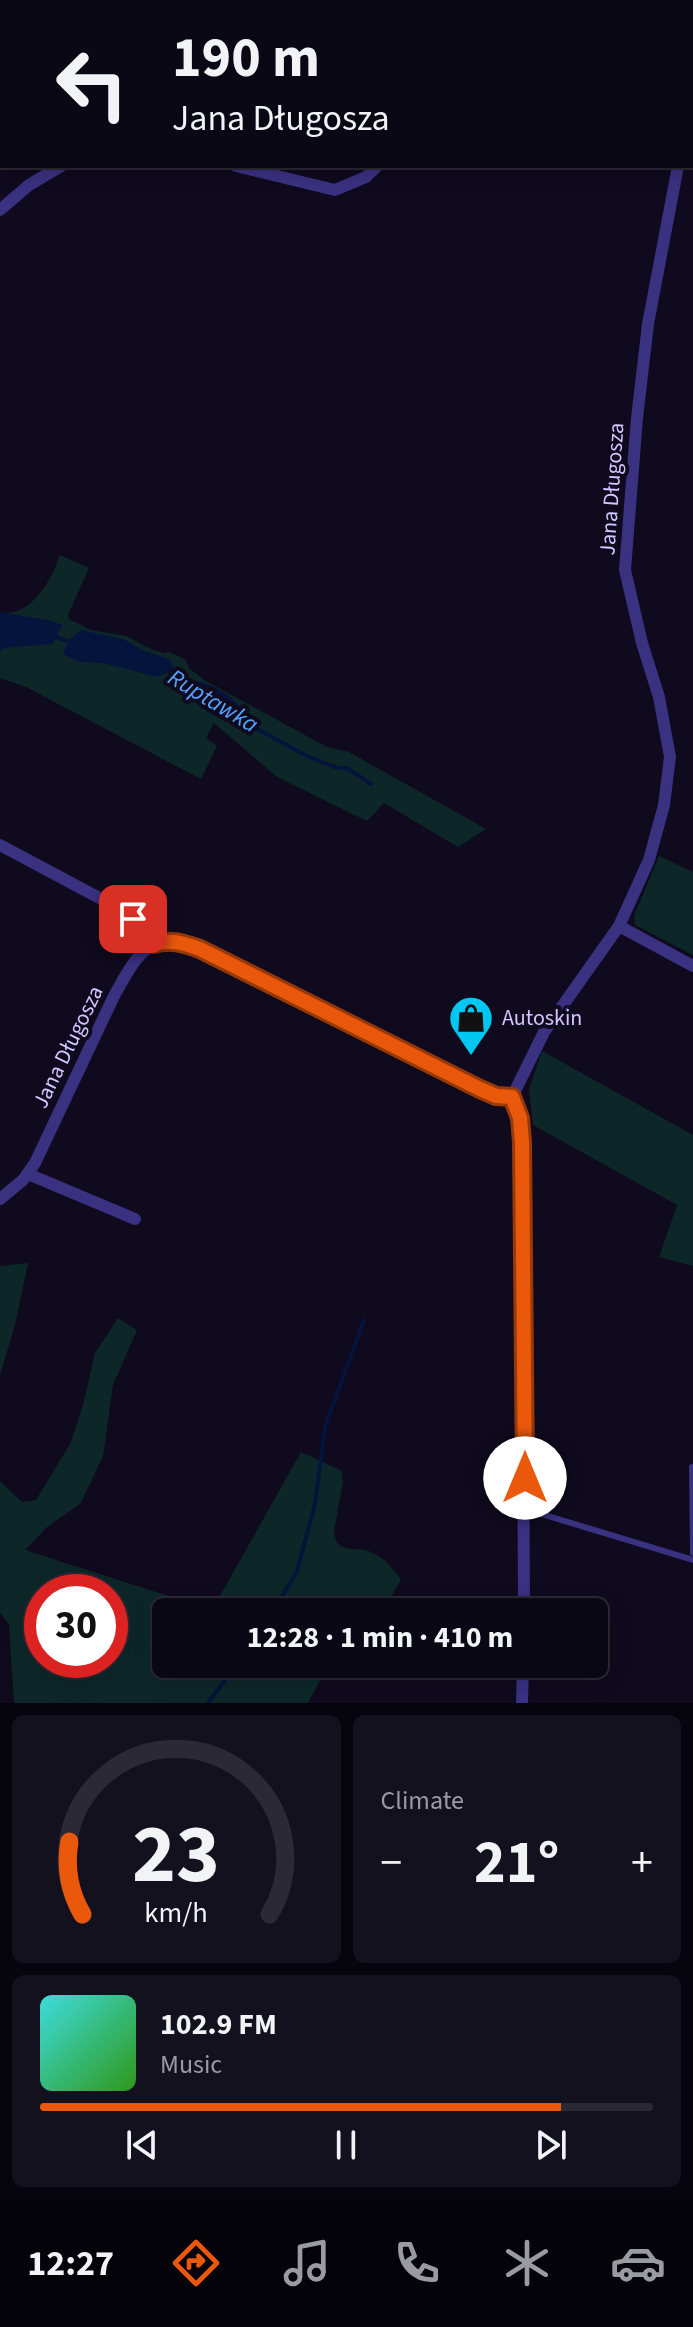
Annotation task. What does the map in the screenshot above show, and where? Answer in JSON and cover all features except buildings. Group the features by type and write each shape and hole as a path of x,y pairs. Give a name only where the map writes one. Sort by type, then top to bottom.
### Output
{"street":[{"path":"0,210 29,185 58,168"},
{"path":"244,168 335,190 366,177 375,168"},
{"name":"Jana Długosza","path":"512,1097 544,1032 619,926 655,845 664,805 670,757 659,697 642,643 625,570 634,447 648,324 678,168"},
{"path":"0,845 105,901 149,931 154,944 181,942 200,949 480,1089 496,1096 512,1097 520,1118 522,1143 524,1598"},
{"path":"619,926 693,966"},
{"name":"Jana Długosza","path":"0,1199 28,1174 122,982 142,953 154,944"},
{"path":"28,1174 135,1219"},
{"path":"522,1703 523,1678"}],"lane":[{"path":"692,1467 693,1553"},
{"path":"525,1509 693,1560"}],"green space":[{"path":"60,555 89,568 69,619 91,630 126,636 153,650 169,652 185,659 189,668 204,680 327,747 349,752 486,829 458,847 384,803 367,821 277,777 214,723 206,738 217,746 201,779 26,687 0,678 0,614 12,613 31,603 45,586"},
{"path":"659,856 693,872 693,955 635,925 634,916"},
{"path":"542,1051 693,1135 693,1266 659,1257 677,1205 533,1125 529,1089"},
{"path":"28,1263 15,1325 0,1375 0,1266"},
{"path":"118,1318 137,1330 113,1385 103,1456 81,1503 47,1527 25,1550 100,1574 24,1574 24,1678 128,1678 128,1583 175,1598 152,1598 152,1678 321,1678 308,1703 14,1703 9,1625 0,1612 0,1481 22,1502 36,1500 70,1444 95,1353"},
{"path":"301,1452 342,1471 343,1482 334,1531 336,1539 343,1547 367,1551 388,1564 401,1579 391,1597 219,1598"}],"water":[{"path":"0,612 63,625 52,644 4,648 0,652"},
{"path":"80,630 123,639 142,650 169,659 174,669 158,677 103,663 79,662 63,654 68,641"},
{"path":"186,679 218,689 232,698 242,711 227,719 211,714 179,694"}],"waterway":[{"name":"Ruptawka","path":"53,636 71,642"},
{"name":"Ruptawka","path":"167,670 186,682"},
{"name":"Ruptawka","path":"234,712 248,724 307,756 337,768 347,768 371,784"},
{"path":"281,1598 297,1571 315,1504 325,1427 364,1320"},
{"path":"208,1703 227,1678"}],"place":[{"name":"Autoskin","path":"471,1057"}],"route":[{"path":"133,919 149,931 154,944 181,942 200,949 480,1089 496,1096 512,1097 520,1118 522,1143 525,1478"}]}
